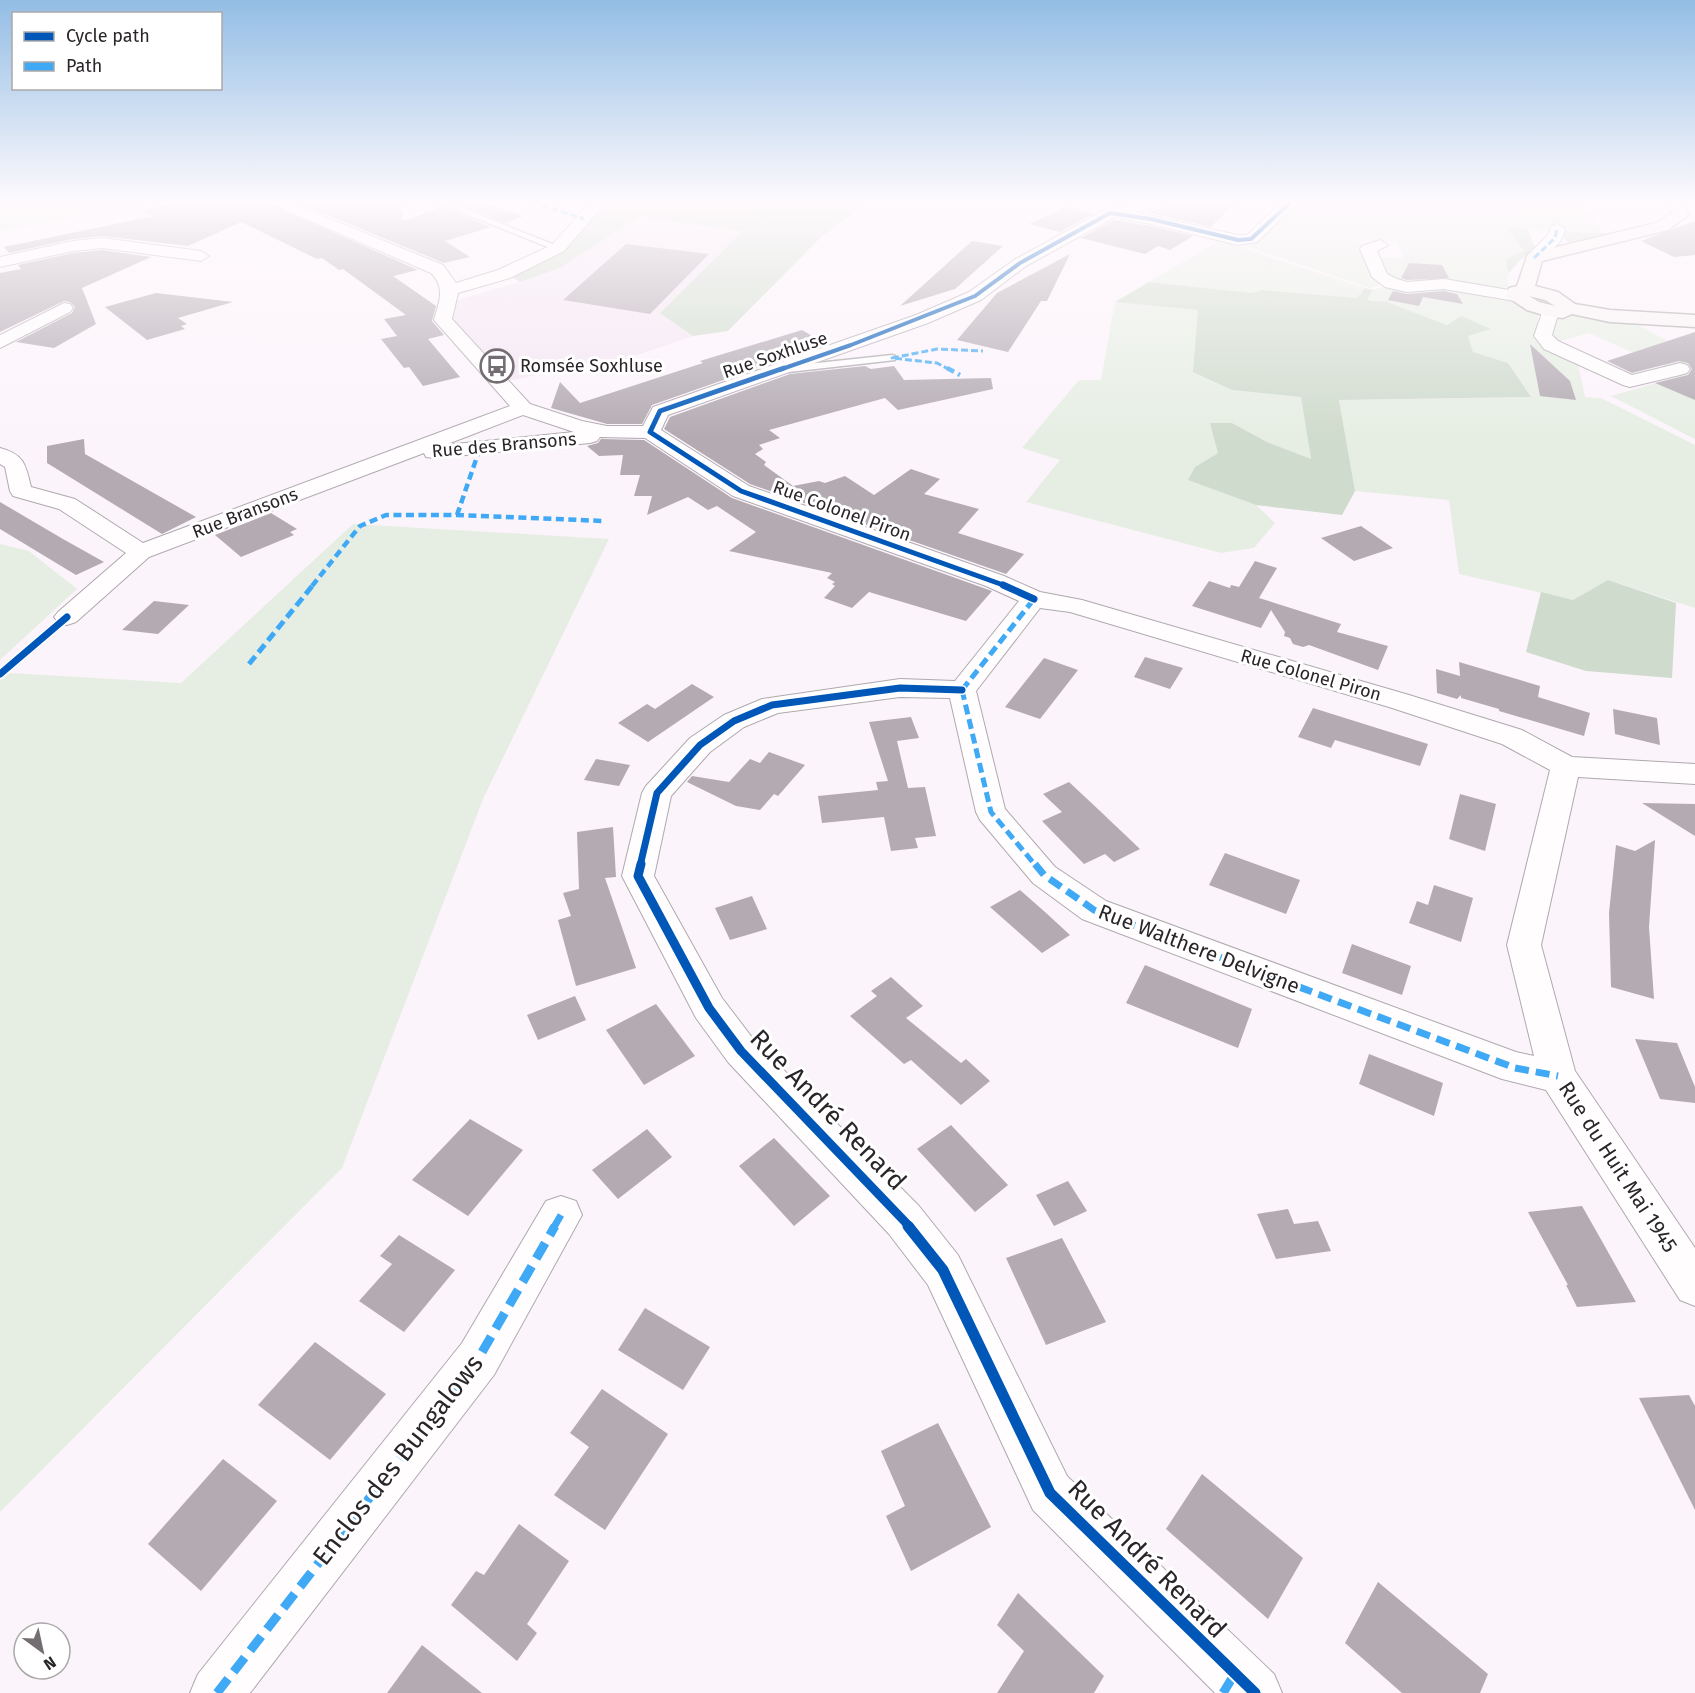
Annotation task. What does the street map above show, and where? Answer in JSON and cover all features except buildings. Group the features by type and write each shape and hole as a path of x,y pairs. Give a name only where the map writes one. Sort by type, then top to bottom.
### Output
{"street":[{"path":"448,280 450,290 443,320 523,408 554,420 607,432 650,432"},
{"path":"450,290 484,280"},
{"name":"Rue Soxhluse","path":"650,432 660,411 902,326 975,296 997,280"},
{"path":"1386,280 1407,287 1444,284 1520,293 1533,306 1560,310 1610,316 1695,321"},
{"path":"1520,293 1525,280"},
{"path":"0,342 64,308"},
{"path":"1560,310 1543,336 1551,345 1630,381"},
{"path":"1599,390 1680,369"},
{"name":"Rue Bransons","path":"67,617 141,552 523,408"},
{"name":"Rue des Bransons","path":"400,454 588,438 607,432"},
{"name":"Rue Colonel Piron","path":"650,432 741,491 995,581 1034,599 1073,605 1399,701 1512,737 1566,766 1615,771 1695,774"},
{"path":"0,454 15,464 21,491 67,504 141,552"},
{"path":"962,690 1034,599"},
{"name":"Rue André Renard","path":"962,690 900,687 772,705 734,722 700,745 657,793 638,876 709,1008 741,1051 904,1220 943,1269 1050,1493 1238,1687"},
{"name":"Rue Walthere Delvigne","path":"962,690 992,812 1044,875 1094,910 1515,1068 1557,1076"},
{"name":"Rue du Huit Mai 1945","path":"1566,766 1524,945 1557,1076 1695,1285"},
{"name":"Enclos des Bungalows","path":"216,1693 478,1359 561,1215"}],"lane":[{"path":"771,371 892,358"}],"shaded area":[{"path":"526,280 694,280 661,313 693,336 605,366 600,361 513,380 452,326 457,300"},
{"path":"1152,280 1340,280 1365,288 1357,298 1262,290 1252,293 1149,282"},
{"path":"1346,280 1378,280 1383,284 1370,288"},
{"path":"1396,280 1508,280 1508,287 1496,291 1411,284"},
{"path":"1389,285 1443,287 1499,296 1538,313 1537,340 1578,363 1585,397 1601,398 1695,445 1695,608 1608,580 1573,600 1459,574 1449,500 1355,491 1339,400 1530,397 1508,363 1473,352 1468,335 1490,329 1447,325 1387,302 1367,299 1373,290"},
{"path":"1115,302 1198,310 1232,390 1301,396 1311,460 1267,442 1232,423 1218,453 1195,467 1189,480 1256,505 1275,523 1254,548 1221,553 1026,502 1060,460 1022,448 1079,380 1101,380"},
{"path":"1572,316 1628,320 1689,352 1695,352 1695,439 1611,396 1694,372 1682,366 1673,370 1589,333 1553,343 1555,321"},
{"path":"353,524 609,539 483,799 342,1168 0,1512 0,681 10,673 181,683"},
{"path":"0,544 29,551 77,589 0,660"}],"green space":[{"path":"693,280 778,280 728,331 693,336 660,313"},
{"path":"1149,282 1252,293 1262,290 1357,298 1365,288 1373,290 1367,300 1387,302 1447,325 1461,316 1491,329 1468,336 1473,352 1508,363 1531,397 1339,400 1355,491 1342,515 1256,505 1188,480 1195,467 1218,453 1210,423 1232,423 1267,442 1311,459 1301,397 1232,390 1193,372 1198,310 1115,302"},
{"path":"1608,580 1676,603 1672,678 1586,671 1526,652 1541,592 1573,600"}],"marked path":[{"path":"960,375 937,363 892,358 937,349 983,351"},
{"path":"457,515 480,448"},
{"path":"249,664 360,526 386,515 457,515 604,521"},
{"path":"962,690 1034,599"},
{"path":"962,690 991,812 1044,875 1094,910 1515,1068 1558,1076"},
{"path":"217,1693 478,1359 561,1215"},
{"path":"1223,1693 1234,1675"}],"cycle path":[{"path":"997,280 975,296 851,345 660,411 650,432 741,491 995,581 1034,599"},
{"path":"0,674 67,617"},
{"path":"962,690 900,688 772,705 734,721 700,745 657,793 638,876 709,1008 741,1051 904,1220 943,1270 1050,1493 1255,1693"}],"place":[{"name":"Romsée Soxhluse","path":"497,366"}]}
